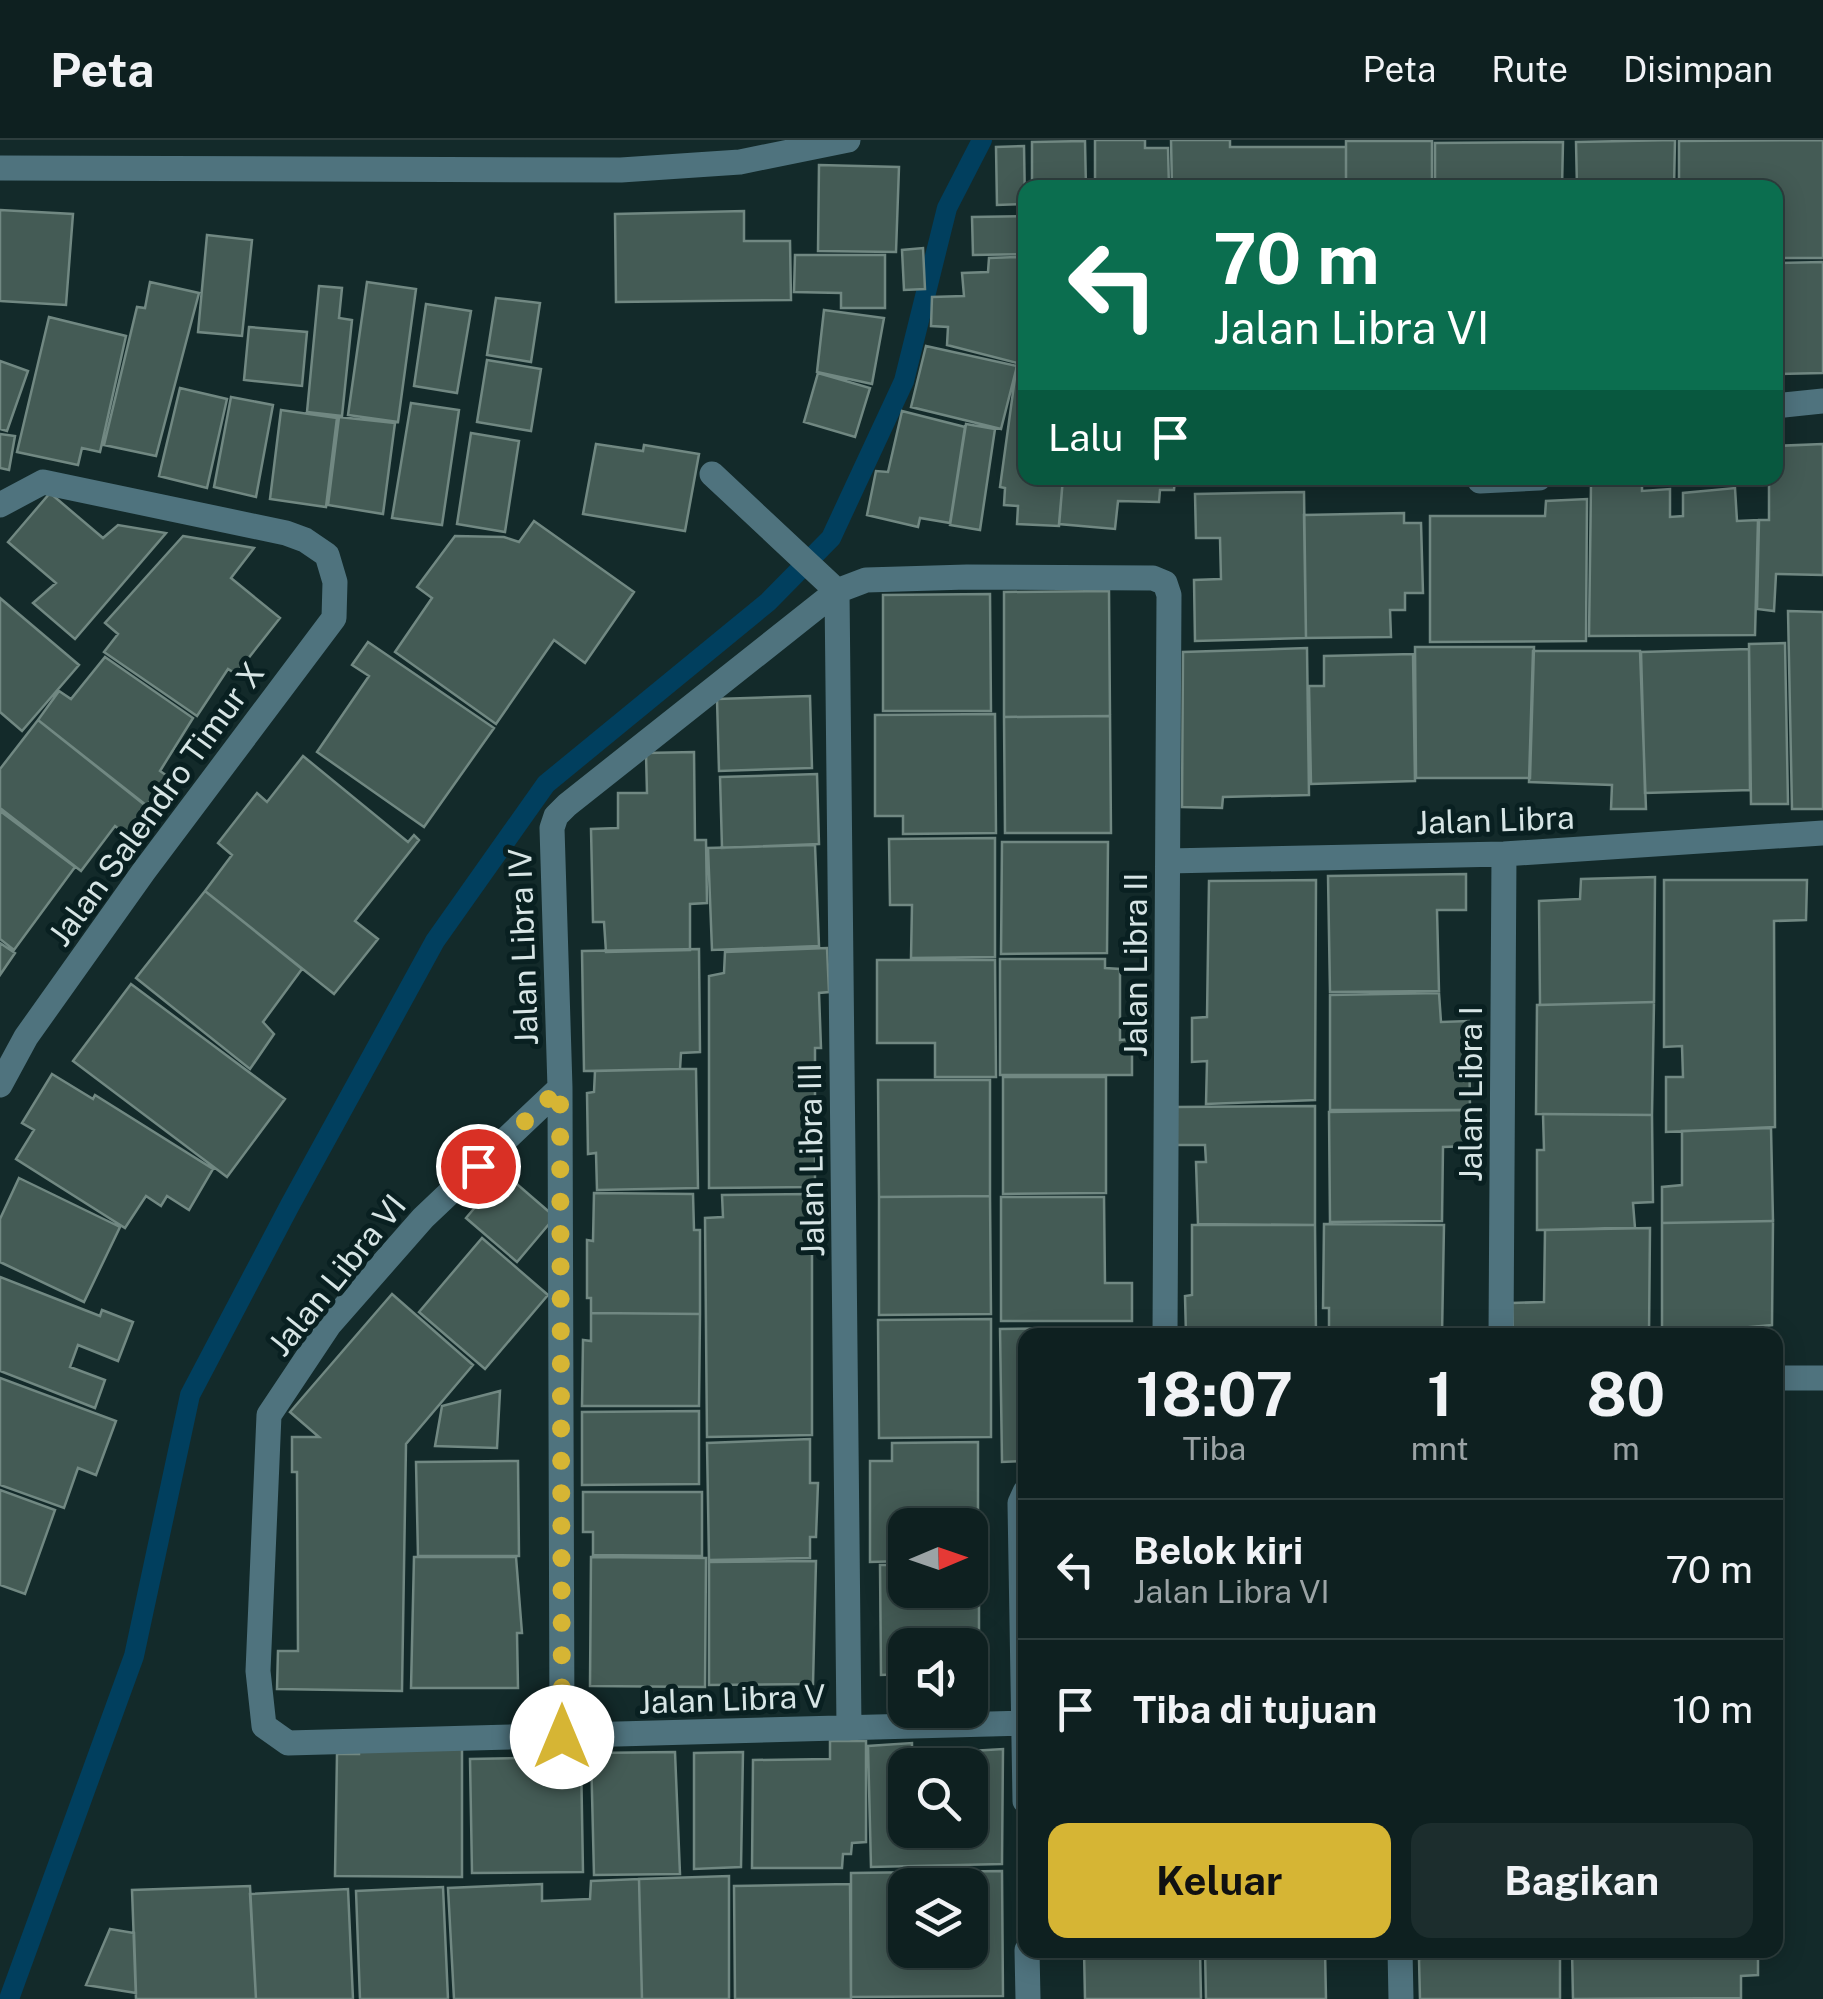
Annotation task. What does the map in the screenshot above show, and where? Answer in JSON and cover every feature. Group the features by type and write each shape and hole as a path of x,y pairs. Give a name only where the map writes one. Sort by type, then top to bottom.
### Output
{"street":[{"path":"0,168 621,170 740,162 848,140"},
{"path":"1783,405 1823,401"},
{"path":"712,474 786,547 838,591"},
{"name":"Jalan Salendro Timur X","path":"0,505 44,482 286,533 327,555 335,582 334,618 144,871 26,1037 0,1086"},
{"name":"Jalan Libra II","path":"838,591 866,580 966,577 1153,578 1165,583 1169,596 1166,1328"},
{"name":"Jalan Libra IV","path":"562,1737 560,1088 552,846 556,816 838,591"},
{"name":"Jalan Libra III","path":"838,591 849,1728"},
{"name":"Jalan Libra","path":"1168,861 1504,854 1823,833"},
{"name":"Jalan Libra I","path":"1501,1328 1504,854"},
{"name":"Jalan Libra VI","path":"258,1671 269,1416 329,1326 423,1218 560,1088"},
{"path":"1783,1378 1823,1378"},
{"name":"Jalan Libra V","path":"258,1671 264,1726 288,1742 1018,1723"},
{"path":"1027,1958 1028,1999"},
{"path":"1400,1958 1401,1999"}],"building":[{"path":"1095,140 1145,140 1145,148 1168,148 1169,180 1095,180"},
{"path":"1171,140 1230,140 1230,147 1346,147 1346,180 1172,180"},
{"path":"1675,140 1674,180 1577,180 1576,142"},
{"path":"1823,140 1823,258 1783,258 1783,180 1679,180 1679,141"},
{"path":"1085,141 1086,180 1032,180 1032,142"},
{"path":"1346,141 1432,141 1432,180 1346,180"},
{"path":"1563,142 1562,180 1435,180 1435,143"},
{"path":"1024,146 1025,180 1018,180 1018,204 997,205 996,147"},
{"path":"819,165 899,167 896,252 818,251"},
{"path":"0,210 73,214 66,305 0,301"},
{"path":"744,211 744,241 790,241 791,300 616,302 615,214"},
{"path":"1018,216 1018,254 973,255 972,217"},
{"path":"207,235 252,240 242,336 198,332"},
{"path":"923,248 925,289 904,290 902,250"},
{"path":"795,255 885,255 885,308 841,308 841,293 794,292"},
{"path":"1018,257 1017,363 947,345 948,327 931,326 932,297 964,296 962,273 988,272 989,258"},
{"path":"1823,262 1823,373 1783,374 1783,263"},
{"path":"150,282 199,293 156,456 104,445 137,307 145,308"},
{"path":"367,282 416,289 398,422 348,415"},
{"path":"319,286 342,288 339,318 352,320 342,416 307,412"},
{"path":"496,298 540,303 531,362 487,355"},
{"path":"426,304 471,311 457,393 414,386"},
{"path":"824,310 884,318 872,384 817,372"},
{"path":"49,317 126,336 100,452 82,448 78,465 17,452"},
{"path":"249,327 307,332 302,386 244,380"},
{"path":"926,346 1017,366 1001,429 911,407"},
{"path":"487,360 541,369 531,431 477,422"},
{"path":"0,361 28,371 7,431 0,429"},
{"path":"1018,363 1018,485 1062,485 1059,526 1017,524 1018,506 1004,505 1005,488 1000,487"},
{"path":"818,373 870,388 855,437 804,422"},
{"path":"180,388 227,399 207,488 159,476"},
{"path":"231,397 273,405 256,497 214,487"},
{"path":"411,403 459,410 442,525 392,518"},
{"path":"281,410 337,418 326,507 270,499"},
{"path":"902,411 965,427 950,523 920,518 918,527 867,515 876,471 888,472"},
{"path":"339,417 395,423 383,514 328,505"},
{"path":"966,424 995,429 980,530 950,525"},
{"path":"471,433 519,441 505,532 457,524"},
{"path":"0,434 15,436 9,470 0,468"},
{"path":"596,444 643,451 644,445 699,454 685,531 583,514"},
{"path":"1823,444 1823,575 1776,574 1774,611 1757,609 1759,520 1769,520 1769,485 1783,485 1783,446"},
{"path":"1062,485 1174,485 1174,490 1160,490 1159,502 1118,501 1115,529 1059,524"},
{"path":"1591,485 1642,485 1642,491 1670,489 1670,517 1683,516 1683,493 1735,488 1737,521 1758,520 1755,635 1589,636"},
{"path":"1304,492 1306,638 1195,641 1194,580 1221,579 1220,538 1196,538 1195,494"},
{"path":"50,493 103,538 118,525 166,533 75,639 33,603 56,583 8,542"},
{"path":"1587,499 1586,641 1430,642 1430,516 1545,516 1546,501"},
{"path":"1404,513 1404,523 1421,523 1423,593 1405,593 1405,610 1390,610 1391,637 1306,638 1304,515"},
{"path":"534,521 634,592 585,663 554,640 496,724 395,652 432,598 417,587 455,536 504,537 519,542"},
{"path":"183,536 254,548 231,578 280,618 236,674 228,669 197,716 104,652 118,634 105,623"},
{"path":"1109,591 1110,716 1004,717 1004,592"},
{"path":"990,594 991,711 883,711 883,595"},
{"path":"0,598 79,665 22,731 0,712"},
{"path":"1788,611 1823,612 1823,809 1792,809"},
{"path":"368,642 494,728 424,827 317,752 369,676 352,665"},
{"path":"1785,643 1788,804 1751,804 1749,644"},
{"path":"1415,647 1534,647 1530,778 1416,778"},
{"path":"1307,648 1309,795 1223,797 1222,808 1182,807 1183,652"},
{"path":"1749,649 1750,790 1645,793 1641,652"},
{"path":"1533,651 1640,651 1646,809 1611,809 1612,785 1529,782"},
{"path":"1413,654 1415,781 1311,784 1309,686 1324,686 1324,656"},
{"path":"105,657 193,718 160,771 170,778 146,806 38,720 59,691 71,699"},
{"path":"810,696 812,768 719,771 717,699"},
{"path":"995,714 996,833 903,834 903,816 875,816 875,715"},
{"path":"1110,716 1111,833 1005,833 1004,717"},
{"path":"38,720 151,809 129,837 115,826 81,871 0,808 0,769"},
{"path":"694,752 695,840 706,840 707,903 690,904 690,950 606,952 604,922 593,922 591,829 618,828 618,793 647,793 646,753"},
{"path":"303,756 408,842 414,835 419,840 355,921 378,939 334,994 205,891 232,855 218,843 257,793 267,802"},
{"path":"817,774 819,844 722,848 720,777"},
{"path":"0,811 75,867 14,950 0,939"},
{"path":"995,838 995,957 911,958 912,905 890,905 889,839"},
{"path":"1002,842 1108,842 1107,953 1001,954"},
{"path":"815,845 819,946 712,950 708,848"},
{"path":"1466,874 1466,910 1437,910 1439,991 1330,992 1328,876"},
{"path":"1655,877 1654,1002 1540,1005 1539,901 1580,899 1581,879"},
{"path":"1316,880 1315,1100 1206,1104 1207,1061 1192,1062 1192,1018 1207,1017 1209,881"},
{"path":"1664,880 1807,880 1806,920 1774,921 1775,1127 1666,1132 1666,1077 1683,1077 1682,1046 1664,1047"},
{"path":"205,891 302,969 263,1022 274,1034 250,1069 136,978"},
{"path":"0,943 15,953 0,975"},
{"path":"827,948 829,992 819,993 821,1048 815,1048 815,1187 709,1188 709,976 724,973 725,952"},
{"path":"699,949 700,1052 681,1053 680,1069 584,1071 582,951"},
{"path":"1000,959 1105,959 1105,968 1120,969 1120,1040 1132,1039 1132,1075 1000,1075"},
{"path":"877,960 995,960 996,1077 935,1077 935,1043 877,1043"},
{"path":"131,984 285,1099 227,1177 73,1061"},
{"path":"1439,993 1441,1022 1469,1021 1470,1110 1330,1110 1330,995"},
{"path":"1654,1002 1652,1115 1536,1114 1537,1005"},
{"path":"696,1069 698,1188 597,1190 596,1153 588,1154 587,1093 594,1092 595,1071"},
{"path":"52,1074 93,1099 95,1095 213,1169 189,1210 167,1196 161,1206 146,1196 125,1228 16,1159 34,1130 22,1123"},
{"path":"1003,1077 1106,1077 1106,1193 1003,1194"},
{"path":"878,1080 990,1080 990,1196 879,1197"},
{"path":"1315,1106 1315,1225 1198,1224 1196,1162 1206,1162 1205,1145 1175,1145 1176,1107"},
{"path":"1470,1110 1469,1146 1443,1147 1442,1221 1330,1222 1329,1112"},
{"path":"1543,1114 1652,1115 1653,1202 1633,1203 1635,1228 1537,1230 1537,1150 1544,1150"},
{"path":"1771,1128 1773,1221 1662,1223 1662,1187 1682,1185 1682,1131"},
{"path":"504,1173 555,1217 517,1262 466,1218"},
{"path":"19,1178 120,1227 84,1302 0,1262 0,1219"},
{"path":"594,1193 693,1194 694,1230 700,1230 700,1314 591,1313 591,1298 587,1298 587,1240 593,1241"},
{"path":"812,1194 812,1435 707,1437 705,1218 723,1217 722,1195"},
{"path":"990,1196 991,1314 879,1315 879,1197"},
{"path":"1001,1197 1104,1197 1105,1283 1132,1283 1132,1321 1001,1321"},
{"path":"1773,1221 1772,1325 1662,1328 1662,1223"},
{"path":"1324,1224 1444,1225 1442,1328 1329,1328 1329,1308 1323,1308"},
{"path":"1192,1225 1315,1225 1316,1328 1186,1328 1185,1296 1192,1295"},
{"path":"1650,1228 1649,1328 1513,1328 1512,1303 1544,1302 1545,1230"},
{"path":"482,1238 548,1295 485,1369 419,1312"},
{"path":"0,1277 100,1316 102,1310 133,1322 118,1361 78,1345 70,1367 105,1380 95,1408 0,1371"},
{"path":"392,1294 473,1365 406,1444 402,1691 277,1689 278,1651 298,1651 297,1472 292,1472 292,1437 319,1437 290,1412"},
{"path":"591,1313 700,1314 699,1406 582,1406 583,1340 591,1341"},
{"path":"991,1319 991,1437 879,1438 878,1320"},
{"path":"1000,1329 1018,1329 1018,1461 1002,1462"},
{"path":"0,1378 116,1421 96,1475 78,1468 64,1508 0,1485"},
{"path":"500,1391 497,1448 435,1446 442,1406"},
{"path":"699,1411 699,1484 582,1485 582,1412"},
{"path":"810,1439 810,1483 818,1483 816,1537 810,1537 810,1558 709,1560 707,1443"},
{"path":"978,1442 978,1508 888,1508 888,1561 870,1562 870,1461 892,1461 892,1443"},
{"path":"518,1461 519,1556 418,1556 416,1462"},
{"path":"0,1490 55,1510 25,1594 0,1585"},
{"path":"583,1492 702,1492 702,1556 593,1555 593,1532 583,1532"},
{"path":"414,1557 516,1557 522,1633 517,1633 518,1688 411,1688"},
{"path":"591,1557 706,1558 705,1687 590,1686"},
{"path":"816,1561 813,1684 709,1685 709,1562"},
{"path":"880,1565 888,1565 888,1608 979,1608 979,1628 888,1628 888,1675 881,1675"},
{"path":"830,1741 866,1741 866,1842 852,1843 851,1854 843,1854 842,1868 752,1868 753,1760 830,1759"},
{"path":"912,1743 912,1748 888,1748 888,1848 988,1848 988,1750 1003,1749 1002,1864 871,1867 868,1746"},
{"path":"359,1748 462,1748 462,1877 335,1876 337,1754 359,1754"},
{"path":"675,1752 680,1874 594,1875 591,1753"},
{"path":"743,1752 741,1867 694,1869 694,1753"},
{"path":"581,1757 583,1872 472,1873 470,1759"},
{"path":"988,1871 1002,1871 1003,1996 851,1997 851,1873 888,1873 888,1968 988,1968"},
{"path":"729,1876 729,1999 642,1999 639,1879"},
{"path":"639,1879 642,1999 454,1999 448,1888 542,1884 542,1901 590,1899 591,1881"},
{"path":"850,1884 851,1999 735,1999 734,1886"},
{"path":"250,1886 256,1999 136,1999 132,1890"},
{"path":"443,1887 448,1999 360,1999 356,1891"},
{"path":"348,1889 353,1999 256,1999 250,1894"},
{"path":"110,1929 134,1933 136,1993 86,1985"},
{"path":"1084,1958 1200,1958 1201,1999 1085,1999"},
{"path":"1205,1958 1325,1958 1326,1999 1206,1999"},
{"path":"1560,1958 1560,1999 1420,1999 1419,1959"},
{"path":"1572,1958 1758,1958 1758,1975 1741,1976 1741,1998 1573,1999"}],"waterway":[{"path":"9,1999 134,1656 190,1395 435,941 546,784 768,602 831,538 904,381 947,208 982,140"}],"route":[{"path":"478,1166 560,1088 562,1737"}]}
